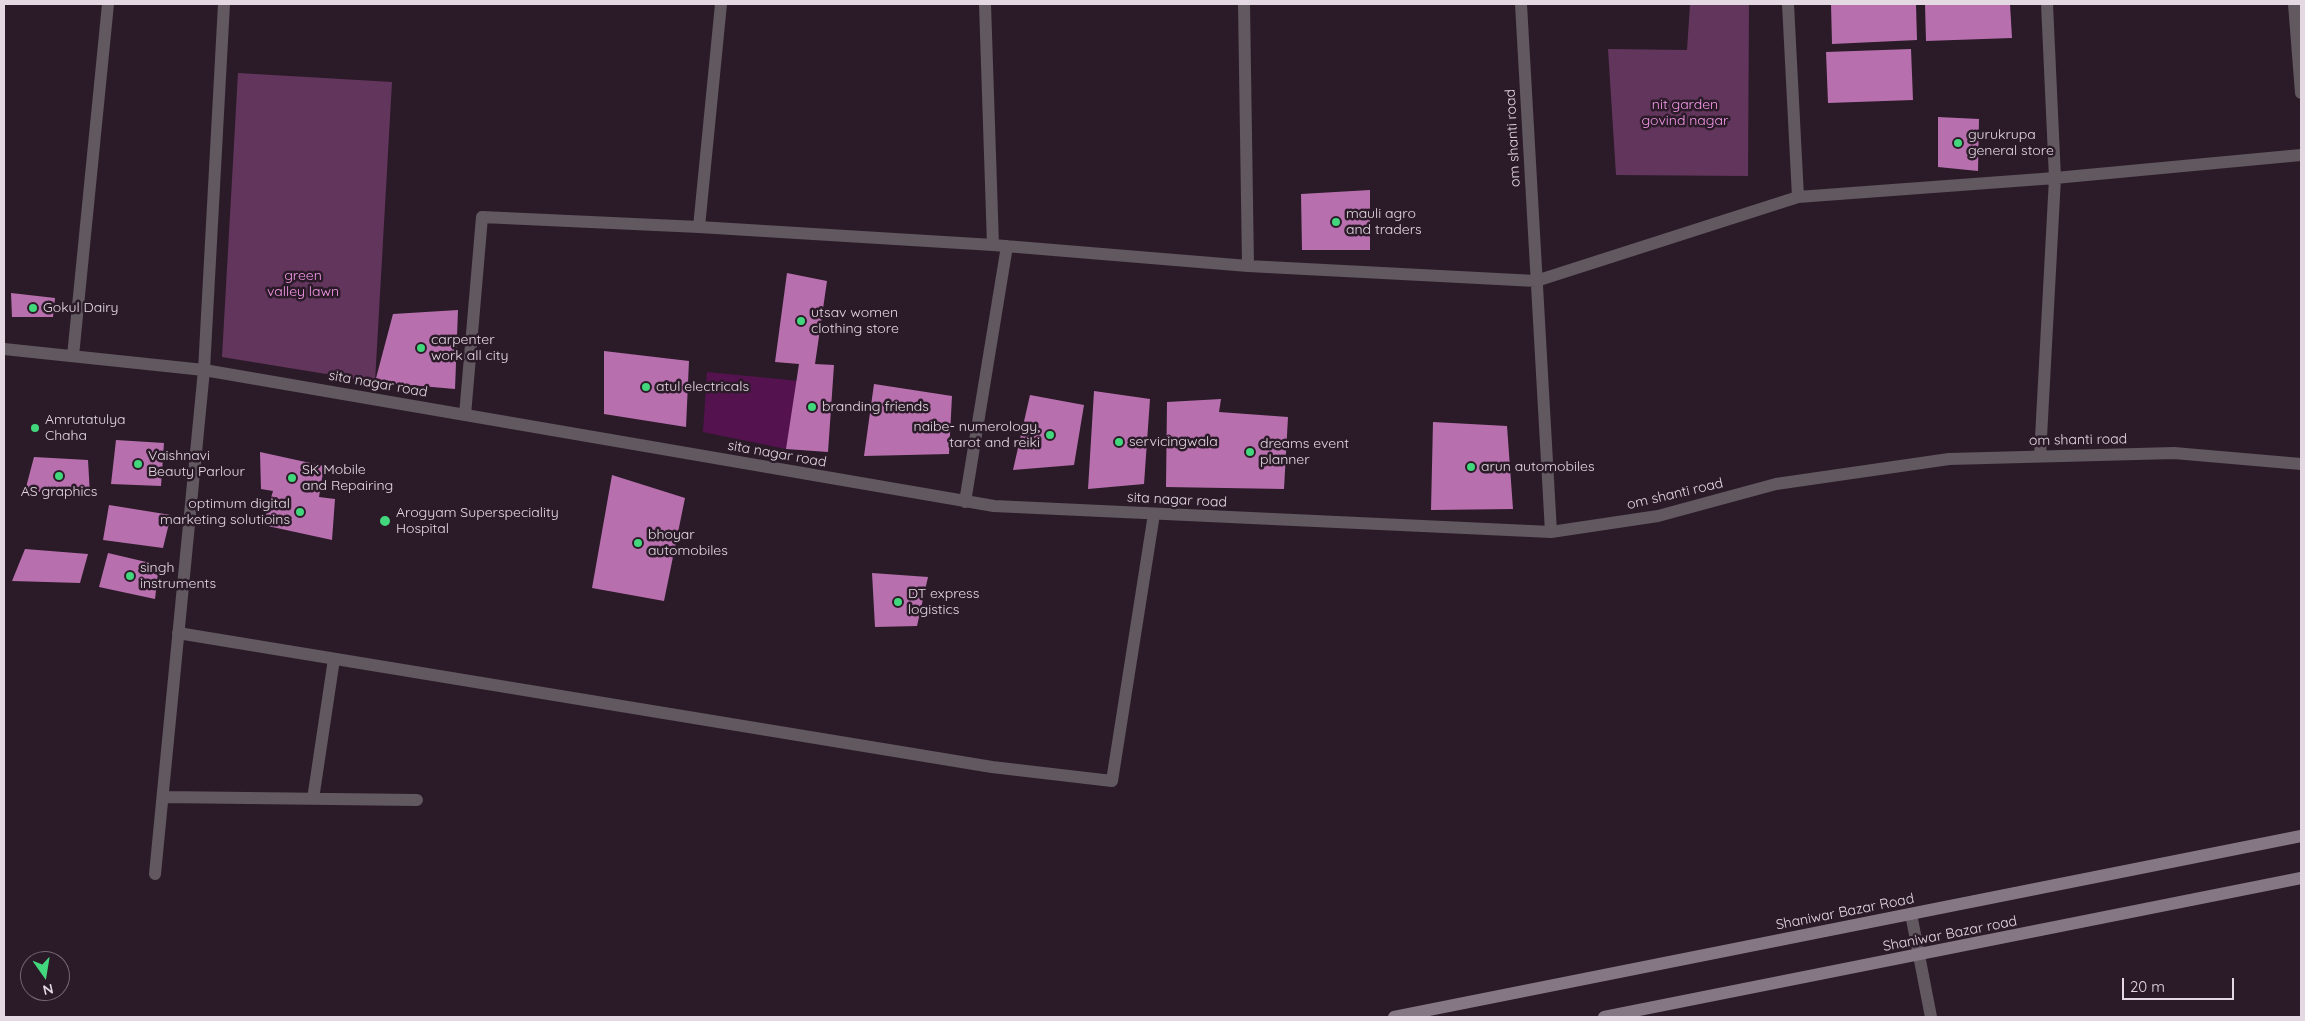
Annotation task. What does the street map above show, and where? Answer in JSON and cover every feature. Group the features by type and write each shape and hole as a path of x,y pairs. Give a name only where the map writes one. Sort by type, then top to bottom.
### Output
{"main road":[{"name":"Shaniwar Bazar Road","path":"1394,1017 2301,836"},
{"name":"Shaniwar Bazar road","path":"1604,1017 1918,956 2301,878"}],"street":[{"path":"73,356 108,4"},
{"path":"155,874 204,370 224,4"},
{"path":"700,226 721,4"},
{"path":"985,4 993,245"},
{"path":"1244,4 1248,266"},
{"name":"om shanti road","path":"1521,4 1551,532 1658,516 1776,484 1949,459 2174,453 2301,464"},
{"path":"1788,4 1798,197"},
{"path":"2040,456 2055,178 2047,4"},
{"path":"2294,4 2301,93"},
{"path":"465,415 482,217 700,226 1007,246 1248,266 1536,281 1798,197 2055,178 2301,155"},
{"path":"966,502 1007,246"},
{"name":"sita nagar road","path":"4,349 204,370 994,506 1551,532"},
{"path":"178,634 992,768 1112,781 1154,514"},
{"path":"313,799 334,659"},
{"path":"163,797 418,800"},
{"path":"1911,914 1931,1017"}],"green space":[{"name":"nit garden govind nagar","path":"1690,4 1749,4 1748,176 1616,175 1608,49 1687,50"},
{"name":"green valley lawn","path":"238,73 392,82 375,382 222,357"}],"shaded area":[{"path":"707,372 810,382 786,449 703,432"}],"building":[{"path":"1831,4 1916,4 1917,40 1832,44"},
{"path":"1925,4 2010,4 2012,38 1926,41"},
{"path":"1911,49 1913,100 1828,103 1826,52"},
{"name":"gurukrupa general store","path":"1938,117 1979,119 1978,171 1938,167"},
{"name":"mauli agro and traders","path":"1370,190 1370,250 1302,250 1301,194"},
{"path":"787,273 827,281 815,364 834,365 828,452 786,449 799,364 775,362"},
{"name":"Gokul Dairy","path":"11,293 55,298 53,317 12,317"},
{"name":"carpenter work all city","path":"458,310 455,389 375,382 393,314"},
{"name":"atul electricals","path":"604,351 689,361 686,427 604,414"},
{"path":"874,384 952,396 949,454 864,456"},
{"name":"servicingwala","path":"1094,391 1150,399 1144,484 1088,489"},
{"name":"naibe- numerology, tarot and reiki","path":"1030,395 1084,405 1074,465 1013,470"},
{"path":"1221,399 1219,412 1288,417 1284,489 1166,487 1167,402"},
{"name":"arun automobiles","path":"1433,422 1507,426 1513,509 1431,510"},
{"name":"Vaishnavi Beauty Parlour","path":"116,440 164,443 161,486 111,484"},
{"path":"260,452 324,466 319,497 335,499 332,540 263,525 273,491 261,489"},
{"name":"AS graphics","path":"34,457 88,460 90,495 25,491"},
{"name":"bhoyar automobiles","path":"612,475 685,498 664,601 592,588"},
{"path":"109,505 171,515 163,548 103,540"},
{"path":"25,549 88,554 80,583 12,581"},
{"name":"singh instruments","path":"108,553 159,565 155,599 99,587"},
{"name":"DT express logistics","path":"872,573 928,577 917,626 875,627"}],"place":[{"name":"gurukrupa general store","path":"1958,143"},
{"name":"mauli agro and traders","path":"1336,222"},
{"name":"Gokul Dairy","path":"33,308"},
{"name":"utsav women clothing store","path":"801,321"},
{"name":"carpenter work all city","path":"421,348"},
{"name":"atul electricals","path":"646,387"},
{"name":"branding friends","path":"812,407"},
{"name":"Amrutatulya Chaha","path":"35,428"},
{"name":"naibe- numerology, tarot and reiki","path":"1050,435"},
{"name":"servicingwala","path":"1119,442"},
{"name":"dreams event planner","path":"1250,452"},
{"name":"Vaishnavi Beauty Parlour","path":"138,464"},
{"name":"arun automobiles","path":"1471,467"},
{"name":"AS graphics","path":"59,476"},
{"name":"SK Mobile and Repairing","path":"292,478"},
{"name":"optimum digital marketing solutioins","path":"300,512"},
{"name":"Arogyam Superspeciality Hospital","path":"385,521"},
{"name":"bhoyar automobiles","path":"638,543"},
{"name":"singh instruments","path":"130,576"},
{"name":"DT express logistics","path":"898,602"}]}
